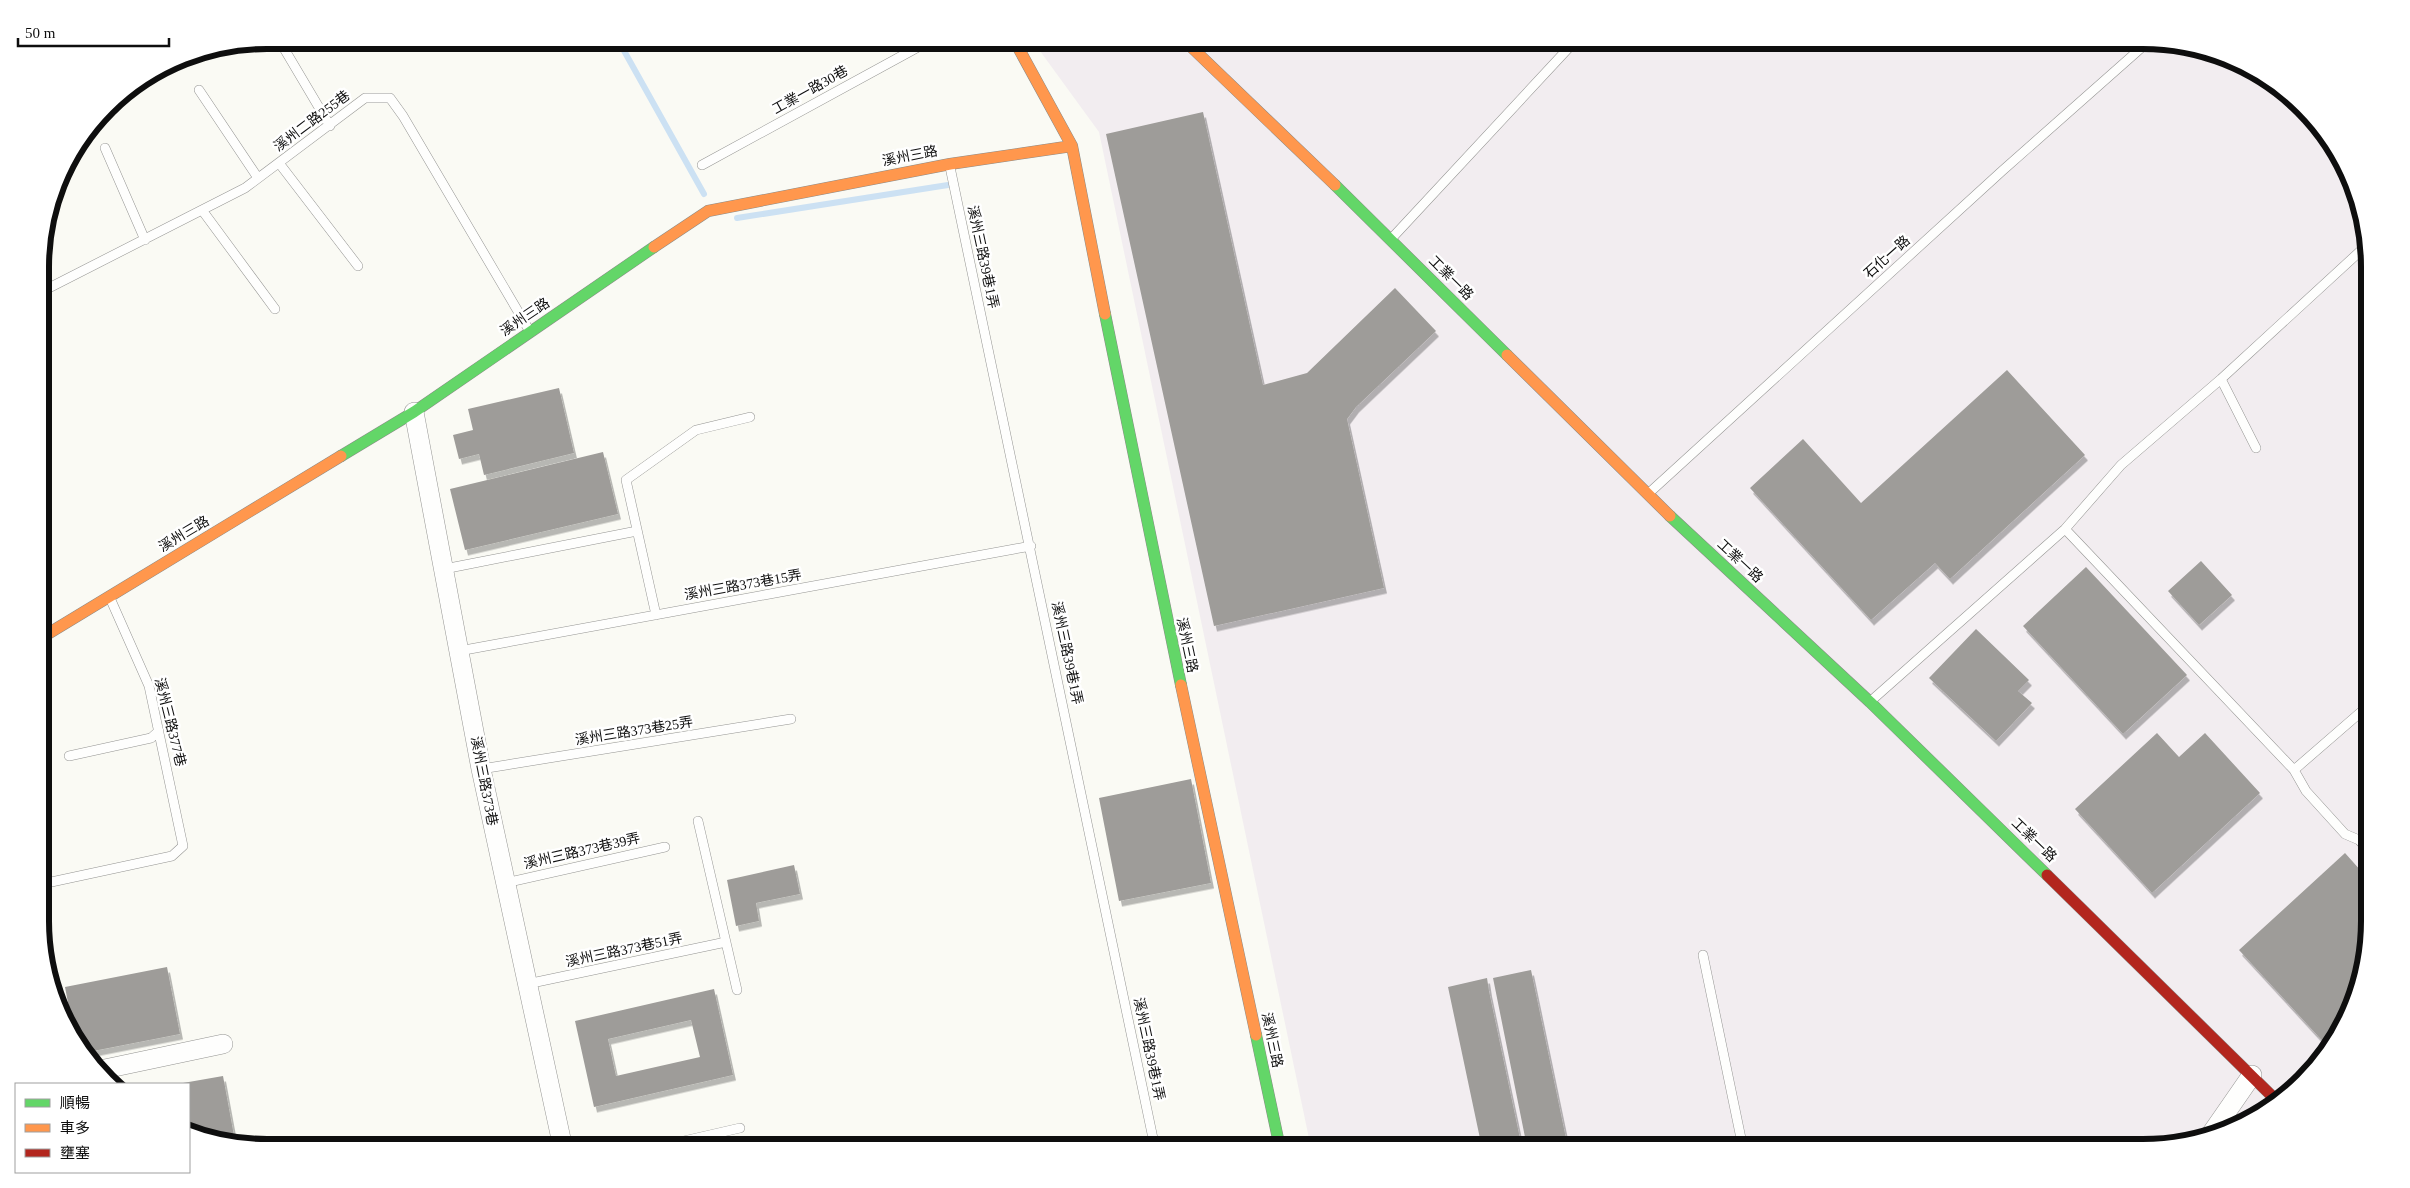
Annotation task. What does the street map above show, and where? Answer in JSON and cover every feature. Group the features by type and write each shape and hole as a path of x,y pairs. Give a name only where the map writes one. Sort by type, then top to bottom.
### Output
{"street":[{"name":"溪州三路","path":"1019,49 1072,146 1161,594 1278,1139"},
{"name":"工業一路","path":"1193,49 1391,239 1647,495 1870,702 2273,1096"},
{"name":"溪州三路","path":"49,633 414,412 708,211 950,164 1072,146"},
{"name":"溪州三路373巷","path":"414,412 481,769 561,1139"},
{"path":"107,1069 223,1044"},
{"path":"2217,1127 2252,1075"}],"lane":[{"path":"284,49 330,126"},
{"name":"工業一路30巷","path":"702,165 915,49"},
{"path":"1391,239 1568,49"},
{"name":"石化一路","path":"1647,495 2002,171 2140,49"},
{"path":"199,90 258,178"},
{"name":"溪州二路255巷","path":"49,288 245,188 365,98 390,98 403,116 530,331"},
{"path":"105,148 145,240"},
{"path":"279,163 358,266"},
{"name":"溪州三路39巷1弄","path":"950,164 1154,1139"},
{"path":"202,210 275,309"},
{"path":"1870,702 2065,529 2121,465 2221,380 2361,251"},
{"path":"2221,380 2256,448"},
{"path":"656,616 626,480 696,430 750,417"},
{"path":"2065,529 2294,770 2306,790 2345,834 2359,840"},
{"path":"444,569 637,531"},
{"name":"溪州三路373巷15弄","path":"460,651 1031,546"},
{"name":"溪州三路377巷","path":"49,882 172,856 183,846 149,686 109,596"},
{"path":"2294,770 2361,712"},
{"name":"溪州三路373巷25弄","path":"481,769 791,719"},
{"path":"69,756 151,738 159,731"},
{"path":"698,821 737,990"},
{"name":"溪州三路373巷39弄","path":"505,882 664,847"},
{"name":"溪州三路373巷51弄","path":"527,984 726,942"},
{"path":"1703,955 1741,1139"},
{"path":"692,1139 740,1128"}],"shaded area":[{"path":"1039,49 2157,49 2200,56 2227,65 2252,78 2276,94 2307,123 2339,170 2354,210 2361,253 2361,935 2354,978 2345,1005 2332,1030 2316,1054 2287,1085 2240,1117 2200,1132 2157,1139 1309,1139 1099,132"}],"building":[{"path":"1203,112 1263,385 1307,373 1395,288 1436,331 1356,407 1347,419 1384,588 1214,626 1106,134"},
{"path":"2007,370 2085,455 1950,579 1935,563 1871,620 1750,488 1803,439 1861,503"},
{"path":"559,388 574,453 484,475 479,454 459,459 453,435 473,430 468,409"},
{"path":"603,452 618,514 465,550 450,489"},
{"path":"2201,561 2232,595 2199,625 2168,591"},
{"path":"2086,567 2187,675 2123,734 2023,626"},
{"path":"1976,629 2029,680 2018,691 2032,703 1996,741 1929,678"},
{"path":"2157,733 2179,757 2205,733 2260,793 2152,893 2075,809"},
{"path":"1191,779 1211,883 1119,901 1099,798"},
{"path":"2345,853 2361,871 2361,935 2354,978 2339,1018 2324,1042 2239,950"},
{"path":"794,865 800,894 756,903 759,921 736,926 727,880"},
{"path":"167,967 180,1034 92,1051 71,1018 65,987"},
{"path":"1531,970 1566,1139 1526,1139 1493,978"},
{"path":"1487,978 1520,1139 1480,1139 1448,987"},
{"path":"714,989 733,1075 594,1107 575,1021","holes":["691,1020 700,1057 616,1076 608,1039"]},
{"path":"223,1076 234,1136 190,1126 190,1083 183,1083"}],"waterway":[{"path":"623,49 704,194"},
{"path":"737,218 948,185"}],"traffic: fast":[{"path":"1335,185 1507,355"},
{"path":"341,456 414,412 654,247"},
{"path":"1105,314 1181,685"},
{"path":"1670,516 1870,702 2047,875"},
{"path":"1256,1035 1278,1139"}],"traffic: slow":[{"path":"1019,49 1072,146 1105,314"},
{"path":"1193,49 1335,185"},
{"path":"654,247 708,211 950,164 1072,146"},
{"path":"1507,355 1670,516"},
{"path":"49,633 341,456"},
{"path":"1181,685 1256,1035"}],"traffic: jam":[{"path":"2047,875 2272,1096"}]}
